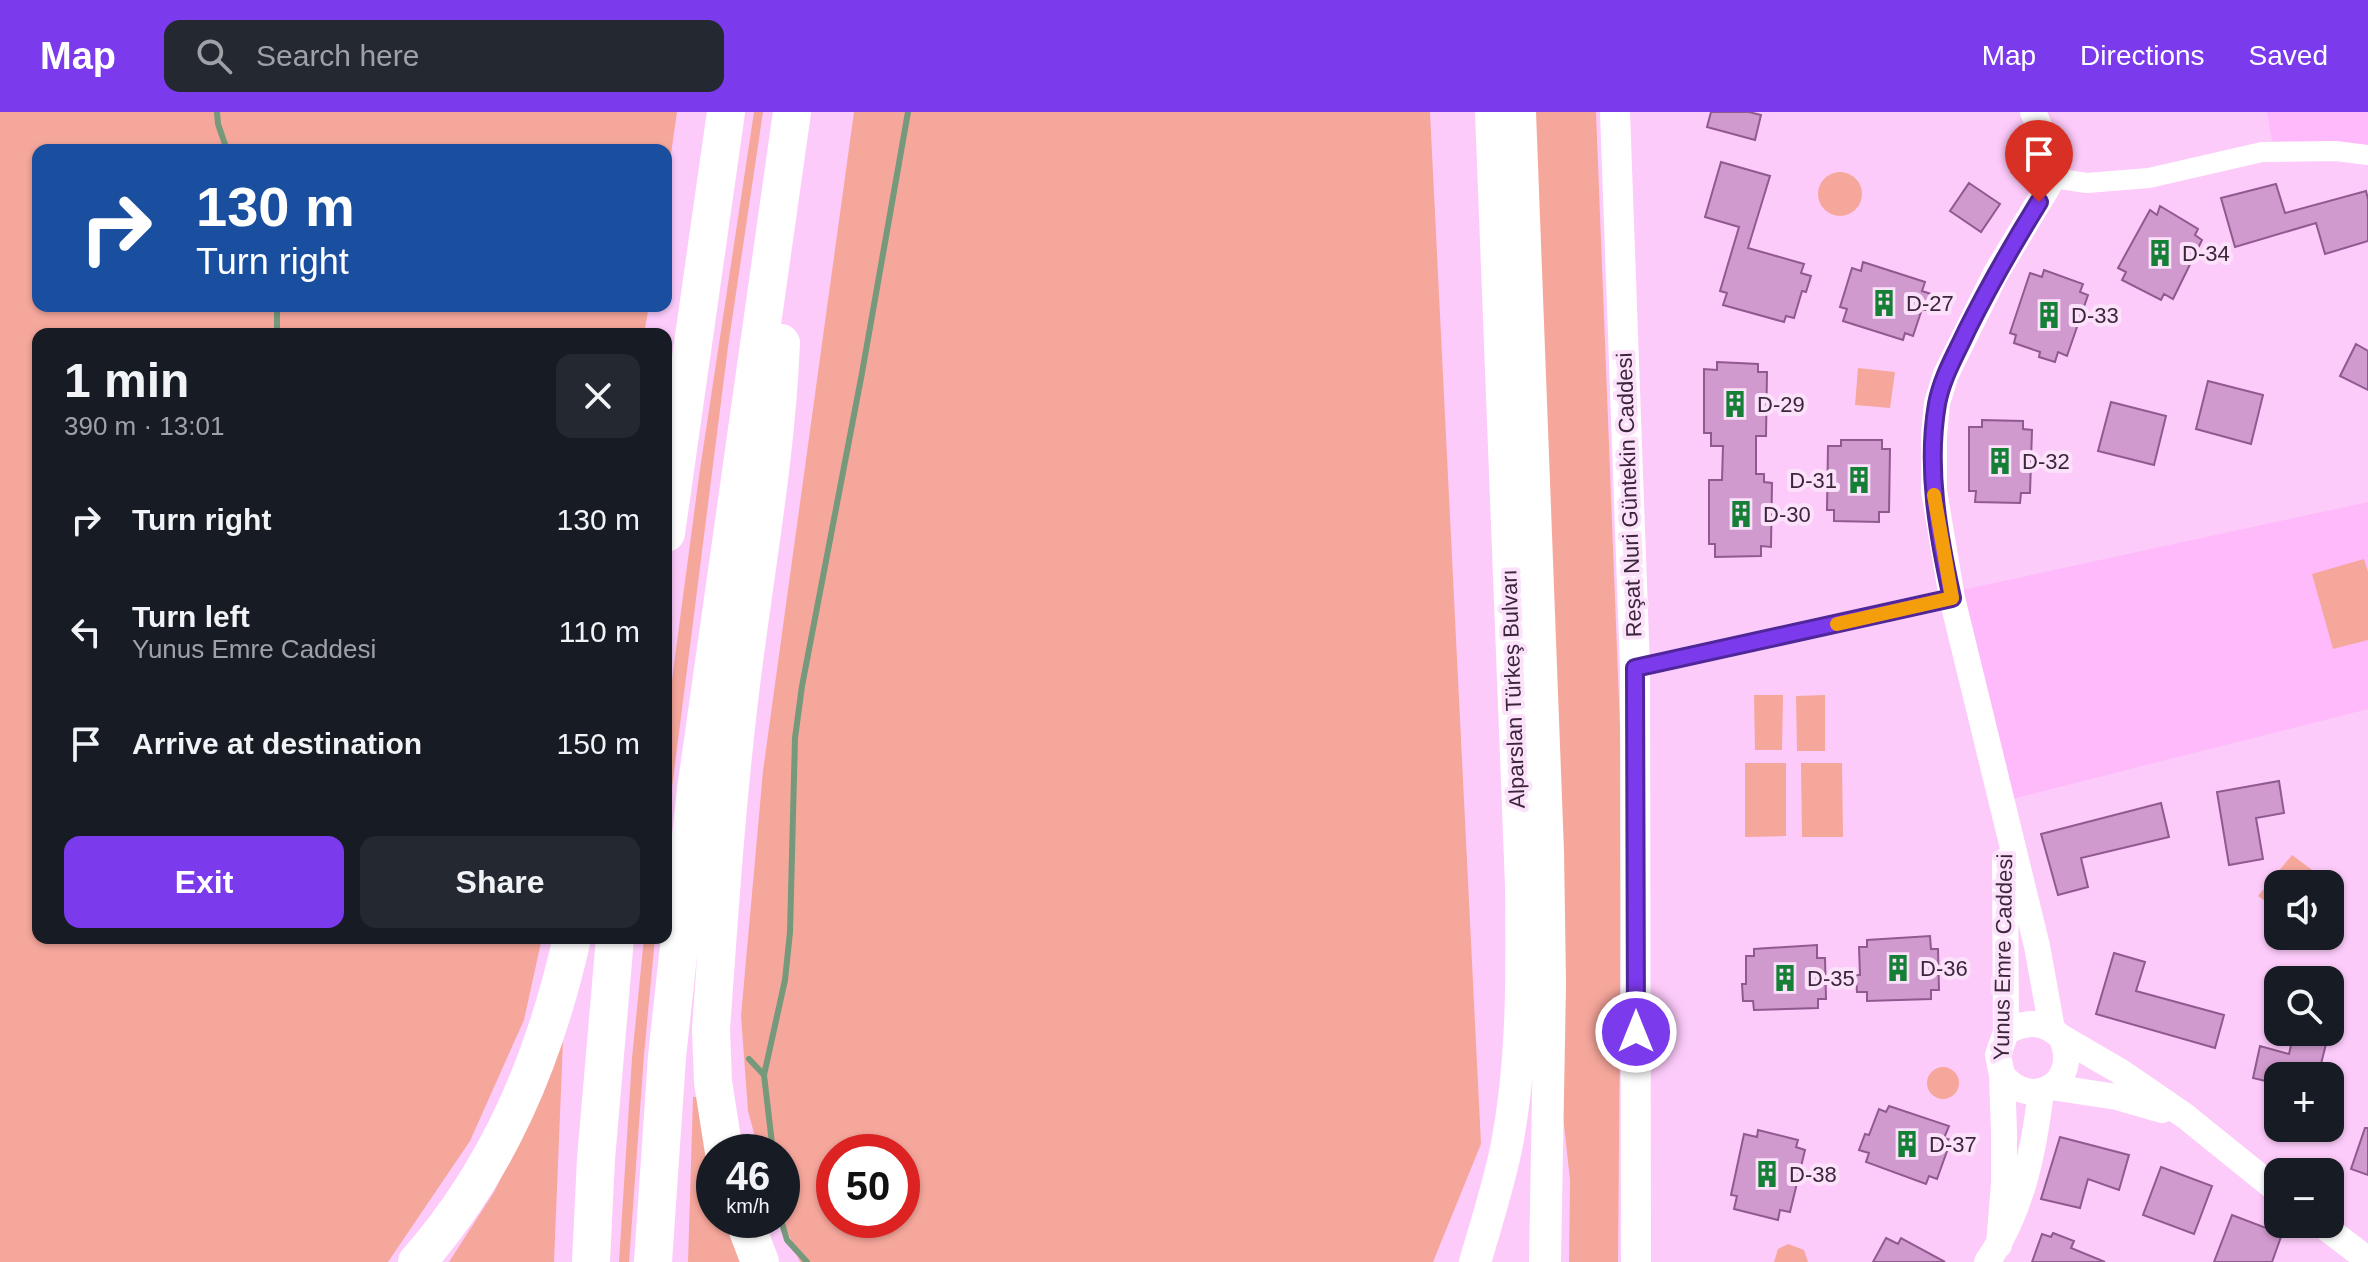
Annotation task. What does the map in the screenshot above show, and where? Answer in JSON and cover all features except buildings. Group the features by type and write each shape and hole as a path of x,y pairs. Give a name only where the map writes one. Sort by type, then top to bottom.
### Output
{"highway":[{"path":"672,488 726,112"},
{"path":"653,1262 668,1043 696,790 792,112"},
{"path":"721,1134 713,1082 711,1029 739,699 778,415 781,336 771,257"},
{"path":"672,407 688,369"},
{"path":"417,1262 462,1204 506,1133 545,1039 570,944"},
{"path":"591,1262 597,1144 614,944"},
{"path":"751,1238 760,1262"}],"main road":[{"name":"Alparslan Türkeş Bulvarı","path":"1475,1262 1506,1149 1518,1064 1520,1013 1521,886 1491,112"},
{"name":"Alparslan Türkeş Bulvarı","path":"1520,112 1548,852 1550,983 1545,1262"},
{"name":"Reşat Nuri Güntekin Caddesi","path":"1615,112 1635,668 1636,1262"}],"street":[{"path":"2033,112 2052,155 2053,178 2087,183 2149,178 2262,152 2336,151 2368,155"},
{"name":"Yunus Emre Caddesi","path":"1993,1254 2012,1220 2035,1141 2046,1089 2065,1070 2067,1059 2056,1033 1983,717 1952,598 1934,491 1934,436 1937,403 1946,374 1996,273 2053,178"},
{"path":"1635,668 1952,598"},
{"name":"Yunus Emre Caddesi","path":"1993,1254 2004,1184 2002,1075 1998,1055 2006,1032 2004,813"},
{"path":"2006,1032 2030,1023 2056,1033 2185,1116 2264,1180"},
{"path":"2002,1075 2019,1089 2117,1097 2185,1116"},
{"path":"2339,1238 2368,1260"}],"shaded area":[{"path":"0,112 677,112 672,147 672,144 32,144 32,312 648,312 645,328 32,328 32,944 541,944 524,1020 470,1141 388,1262 0,1262"},
{"path":"754,112 763,112 728,347 672,788 672,681 699,476"},
{"path":"854,112 1430,112 1481,1144 1433,1262 800,1262 790,1238 800,1238 800,1134 754,1134 748,1111 741,1016 763,771"},
{"path":"1534,112 1596,112 1622,778 1618,1262 1569,1262 1570,1180 1562,1107"},
{"path":"2267,112 2368,112 2368,145 2272,141"},
{"path":"1840,172 1855,179 1862,194 1855,209 1840,216 1825,209 1818,194 1825,179"},
{"path":"1858,368 1895,372 1890,408 1855,405"},
{"path":"2368,502 2368,709 2012,799 1962,590"},
{"path":"2364,559 2368,572 2368,640 2333,649 2312,574"},
{"path":"1754,695 1783,695 1782,750 1755,750"},
{"path":"1825,695 1825,751 1797,751 1796,696"},
{"path":"1745,763 1786,763 1786,836 1745,837"},
{"path":"1801,763 1842,763 1843,837 1802,837"},
{"path":"2292,855 2312,870 2280,870"},
{"path":"643,944 654,944 629,1262 619,1262 632,1058"},
{"path":"563,1041 554,1262 449,1262 494,1192 533,1115"},
{"path":"1943,1067 1954,1072 1959,1083 1954,1094 1943,1099 1932,1094 1927,1083 1932,1072"},
{"path":"693,1097 697,1097 705,1134 696,1134 696,1238 734,1238 743,1262 688,1262"},
{"path":"1788,1244 1804,1250 1808,1262 1774,1262 1778,1249"}],"waterway":[{"path":"217,112 225,144"},
{"path":"771,1134 764,1075 785,980 790,932 795,738 908,112"},
{"path":"277,312 277,328"},
{"path":"749,1059 764,1075"},
{"path":"786,1238 807,1262"}],"slow traffic":[{"path":"1837,624 1952,598 1934,495"}],"place":[{"name":"D-34","path":"2160,253"},
{"name":"D-27","path":"1884,303"},
{"name":"D-33","path":"2049,315"},
{"name":"D-29","path":"1735,404"},
{"name":"D-32","path":"2000,461"},
{"name":"D-31","path":"1859,480"},
{"name":"D-30","path":"1741,514"},
{"name":"D-36","path":"1898,968"},
{"name":"D-35","path":"1785,978"},
{"name":"D-37","path":"1907,1144"},
{"name":"D-38","path":"1767,1174"}],"route":[{"path":"1636,1032 1635,668 1952,598 1934,491 1937,403 1946,374 1996,273 2039,202"}]}
